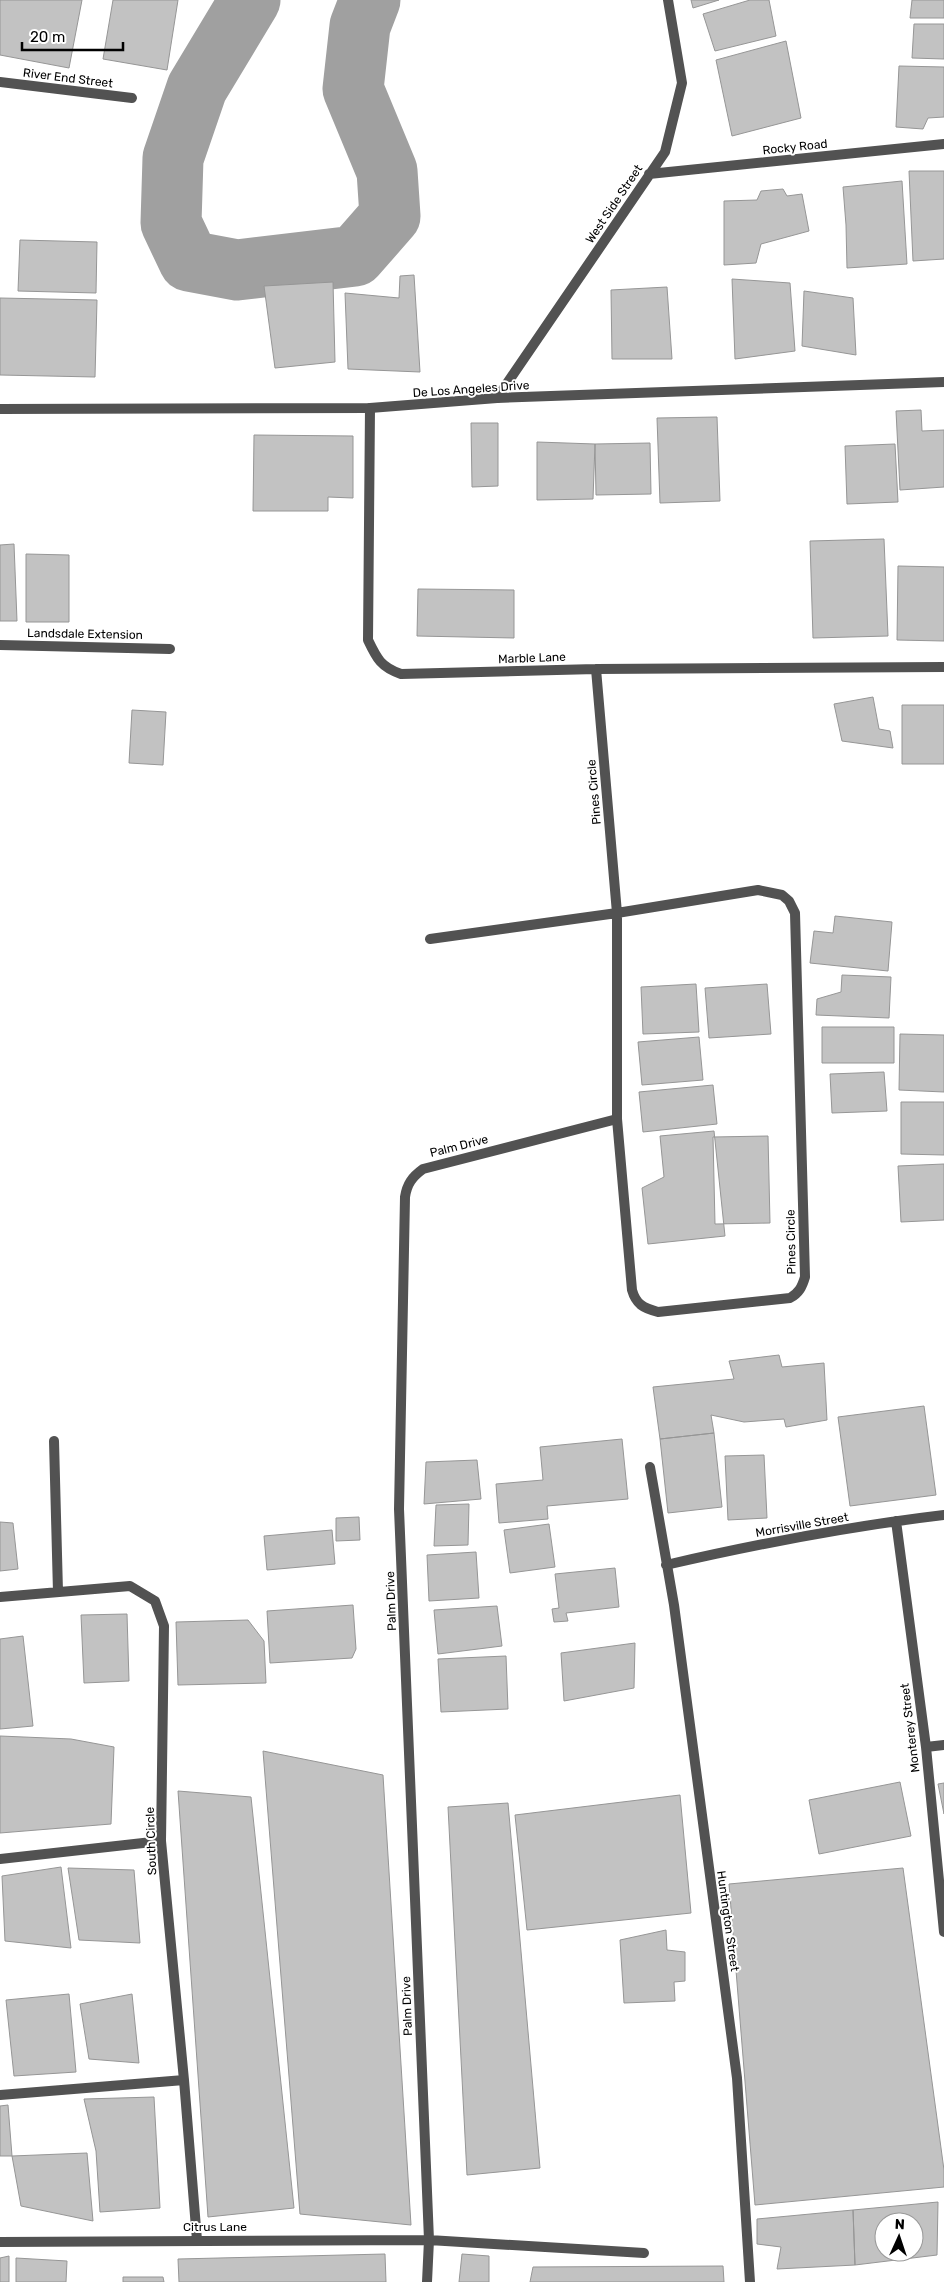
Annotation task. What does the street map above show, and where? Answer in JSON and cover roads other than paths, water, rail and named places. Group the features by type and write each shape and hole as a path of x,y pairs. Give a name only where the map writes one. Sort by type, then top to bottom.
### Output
{"street":[{"name":"West Side Street","path":"497,398 665,152 682,83 668,0"},
{"name":"River End Street","path":"0,82 132,98"},
{"name":"Rocky Road","path":"649,174 944,144"},
{"name":"De Los Angeles Drive","path":"0,409 370,408 497,398 944,382"},
{"name":"Marble Lane","path":"370,408 368,640 386,668 402,674 596,669 944,667"},
{"name":"Landsdale Extension","path":"0,645 170,649"},
{"name":"Pines Circle","path":"430,939 617,913 758,890 782,895 789,901 796,913 805,1277 803,1287 797,1294 790,1298 658,1312 644,1309 635,1301 632,1290 617,1119 617,913 596,669"},
{"name":"Palm Drive","path":"427,2282 429,2240 399,1509 405,1197 407,1185 423,1169 617,1119"},
{"path":"54,1441 58,1592"},
{"name":"Huntington Street","path":"650,1467 674,1605 737,2078 750,2282"},
{"name":"Morrisville Street","path":"666,1565 714,1554 896,1521 944,1515"},
{"name":"Monterey Street","path":"896,1521 926,1747 944,1932"},
{"name":"South Circle","path":"0,1597 130,1586 155,1601 164,1626 161,1841 184,2080 196,2240"},
{"path":"926,1747 944,1745"},
{"path":"0,1859 161,1841"},
{"path":"0,2095 184,2080"},
{"name":"Citrus Lane","path":"0,2242 429,2240 644,2253"}],"waterway":[{"path":"250,0 197,88 173,158 171,223 189,261 237,270 355,256 390,216 387,171 353,89 360,26 370,0"}]}
